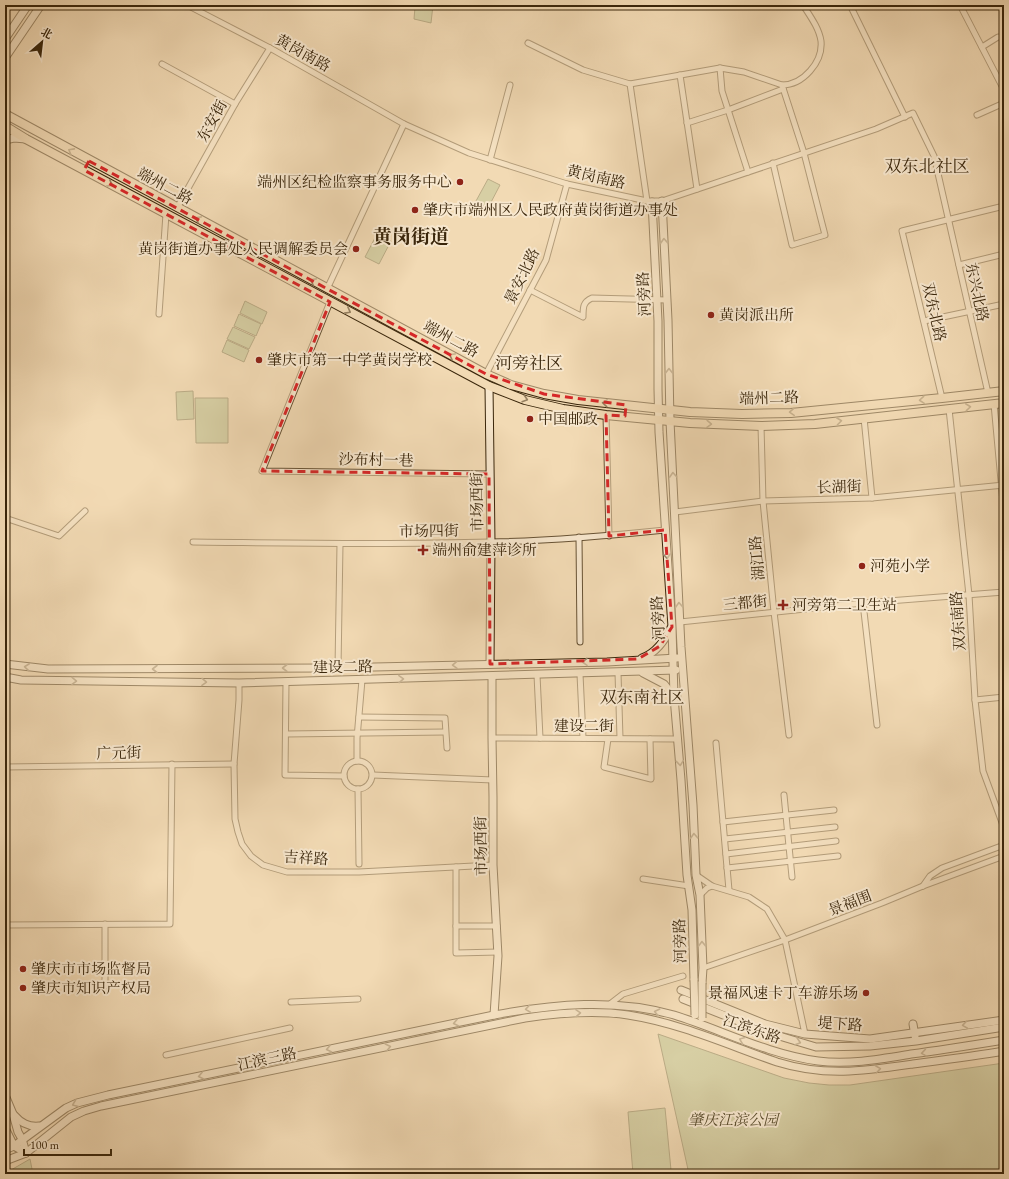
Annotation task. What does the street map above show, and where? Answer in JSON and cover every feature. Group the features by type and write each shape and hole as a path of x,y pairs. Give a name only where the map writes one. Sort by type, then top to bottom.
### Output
{"main road":[{"path":"13,46 5,40 28,5"},
{"path":"5,58 41,5"},
{"path":"5,109 15,120"},
{"name":"端州二路","path":"5,114 327,289 486,374 511,385 544,394 578,400 690,412 742,414 792,413 1004,391"},
{"name":"端州二路","path":"5,126 26,139 489,386 525,400 563,409 606,415 690,423 761,426 815,424 1004,403"},
{"path":"5,140 14,138 26,139"},
{"path":"84,170 89,161"},
{"name":"河旁路","path":"662,201 667,300 670,421 682,670 693,805 696,875 700,895 703,968 697,1033"},
{"name":"河旁路","path":"650,202 657,299 658,408 672,627 674,697 692,910 694,980 698,1020"},
{"name":"市场西街","path":"489,386 491,542 490,664"},
{"path":"625,416 626,405"},
{"path":"690,412 690,423"},
{"path":"638,660 648,656 660,646 666,639 672,627"},
{"name":"建设二路","path":"5,664 48,669 338,668 607,662 682,658"},
{"path":"607,662 608,673"},
{"path":"46,681 45,673 48,669"},
{"name":"建设二路","path":"5,677 21,680 46,681 239,683 682,670"},
{"path":"641,672 664,684 674,697"},
{"name":"市场西街","path":"492,676 494,865 498,952 494,1015"},
{"path":"5,683 21,680"},
{"path":"694,968 703,968"},
{"name":"堤下路","path":"681,990 766,1024 804,1034 870,1039 1004,1020"},
{"name":"堤下路","path":"683,999 766,1032 816,1047 870,1046 916,1041 1004,1027"},
{"name":"江滨东路","path":"494,1015 556,1005 610,1004 641,1008 698,1020 748,1043 797,1057 819,1061 843,1062 873,1060 1004,1040"},
{"name":"江滨东路","path":"525,1018 593,1012 629,1015 697,1033 792,1067 839,1072 863,1072 1004,1051"},
{"name":"江滨三路","path":"5,1150 14,1146 39,1126 77,1102 494,1015"},
{"name":"江滨三路","path":"5,1161 26,1153 71,1117 101,1106 525,1018"},
{"path":"913,1024 916,1041"},
{"path":"5,1095 26,1153"},
{"path":"13,1114 26,1125 32,1127 39,1126"},
{"path":"5,1128 14,1146 26,1153"}],"street":[{"name":"黄岗南路","path":"187,5 270,48 404,124 469,153 567,184 650,202 662,201 876,129 905,117"},
{"path":"687,123 728,110 797,81 806,75 814,66 819,57 821,41 819,32 803,5"},
{"path":"850,5 905,117 913,113 934,156 948,220 1004,206"},
{"path":"960,5 1004,90"},
{"path":"982,47 998,37 1004,37"},
{"path":"528,43 584,70 630,84 720,68 744,72 783,87"},
{"name":"东安街","path":"177,208 235,104 270,48"},
{"path":"162,64 235,104"},
{"path":"720,68 722,91 748,172"},
{"path":"680,75 698,189"},
{"name":"河旁路","path":"630,84 650,202"},
{"path":"490,160 510,85"},
{"path":"773,163 792,245 825,236 804,153 783,87"},
{"path":"977,115 1004,102"},
{"path":"327,289 404,124"},
{"name":"景安北路","path":"486,374 546,260 567,184"},
{"path":"159,314 166,214"},
{"name":"双东北路","path":"942,398 902,231 948,220"},
{"name":"东兴北路","path":"948,220 988,393"},
{"path":"959,265 1004,254"},
{"path":"530,290 583,317 583,307 585,303 592,298 667,300"},
{"name":"沙布村一巷","path":"330,302 262,471 489,474"},
{"path":"924,321 1004,304"},
{"path":"994,404 1004,513"},
{"name":"双东南路","path":"949,409 969,595 975,700 983,771 1004,828"},
{"path":"606,415 609,536"},
{"path":"864,418 872,498"},
{"name":"湖江路","path":"761,426 763,501 788,735"},
{"name":"长湖街","path":"675,512 763,501 872,498 1002,485"},
{"path":"5,518 59,536 85,511"},
{"name":"市场四街","path":"193,542 340,544 491,542 609,536 666,530"},
{"path":"579,537 580,642"},
{"path":"338,668 340,544"},
{"name":"三都街","path":"680,622 863,602 1004,592"},
{"path":"863,602 877,725"},
{"path":"618,673 620,738"},
{"path":"580,674 583,738"},
{"path":"537,675 540,738"},
{"path":"357,761 362,680"},
{"path":"286,682 285,775 344,776"},
{"name":"吉祥路","path":"239,683 234,764 235,819 242,844 251,856 263,865 292,872 359,872 494,865"},
{"path":"975,700 1004,698"},
{"path":"359,717 445,718 447,748"},
{"path":"286,734 445,732"},
{"name":"建设二街","path":"492,738 677,739"},
{"path":"608,738 604,767 651,779 650,738"},
{"path":"716,743 730,890"},
{"path":"357,761 362,761 370,766 372,775 372,779 367,786 358,789 349,786 346,783 344,776 345,768 348,764 357,761"},
{"path":"5,925 170,924 172,764"},
{"name":"广元街","path":"5,767 234,764"},
{"path":"372,775 493,780"},
{"path":"358,789 359,864"},
{"path":"784,794 792,877"},
{"path":"723,822 834,810"},
{"path":"725,839 835,826"},
{"path":"726,854 836,841"},
{"path":"923,886 930,876 942,868 1004,845"},
{"path":"727,868 838,856"},
{"name":"景福围","path":"703,968 785,940 1004,856"},
{"path":"456,867 456,953 498,952"},
{"path":"696,875 712,886 730,890 749,897 767,909 785,940 804,1034"},
{"path":"643,879 689,886"},
{"path":"700,895 707,888 712,886"},
{"path":"105,924 105,986"},
{"path":"456,926 497,926"},
{"path":"610,1004 623,994 683,976"},
{"path":"291,1002 358,999"},
{"path":"166,1055 290,1028"}],"highlighted area":[{"path":"89,161 486,374 544,394 626,405 625,416 606,415 609,536 665,530 672,627 660,646 638,659 490,664 489,474 262,471 330,302 84,170"}],"green space":[{"path":"411,5 433,5 431,23 414,19 415,7"},
{"path":"488,179 500,185 488,208 476,201"},
{"path":"377,234 391,241 379,264 365,257"},
{"path":"245,301 267,312 262,324 240,313"},
{"path":"239,314 261,324 256,336 234,326"},
{"path":"233,327 255,337 249,349 227,339"},
{"path":"227,340 249,350 244,362 222,352"},
{"path":"193,391 194,419 177,420 176,392"},
{"path":"195,398 228,398 228,443 196,443"},
{"name":"肇庆江滨公园","path":"658,1034 784,1078 829,1085 850,1085 1004,1063 1004,1174 689,1174"},
{"path":"665,1108 671,1170 633,1174 628,1112"},
{"path":"30,1159 33,1174 5,1174 5,1171 11,1170"}],"place":[{"name":"端州区纪检监察事务服务中心","path":"460,182"},
{"name":"肇庆市端州区人民政府黄岗街道办事处","path":"415,210"},
{"name":"黄岗街道办事处人民调解委员会","path":"356,249"},
{"name":"黄岗派出所","path":"711,315"},
{"name":"肇庆市第一中学黄岗学校","path":"259,360"},
{"name":"中国邮政","path":"530,419"},
{"name":"端州俞建萍诊所","path":"423,550"},
{"name":"河苑小学","path":"862,566"},
{"name":"河旁第二卫生站","path":"783,605"},
{"name":"肇庆市市场监督局","path":"23,969"},
{"name":"肇庆市知识产权局","path":"23,988"},
{"name":"景福风速卡丁车游乐场","path":"866,993"}],"district":[{"name":"双东北社区","path":"927,166"},
{"name":"黄岗街道","path":"411,236"},
{"name":"河旁社区","path":"529,363"},
{"name":"双东南社区","path":"642,697"}]}
